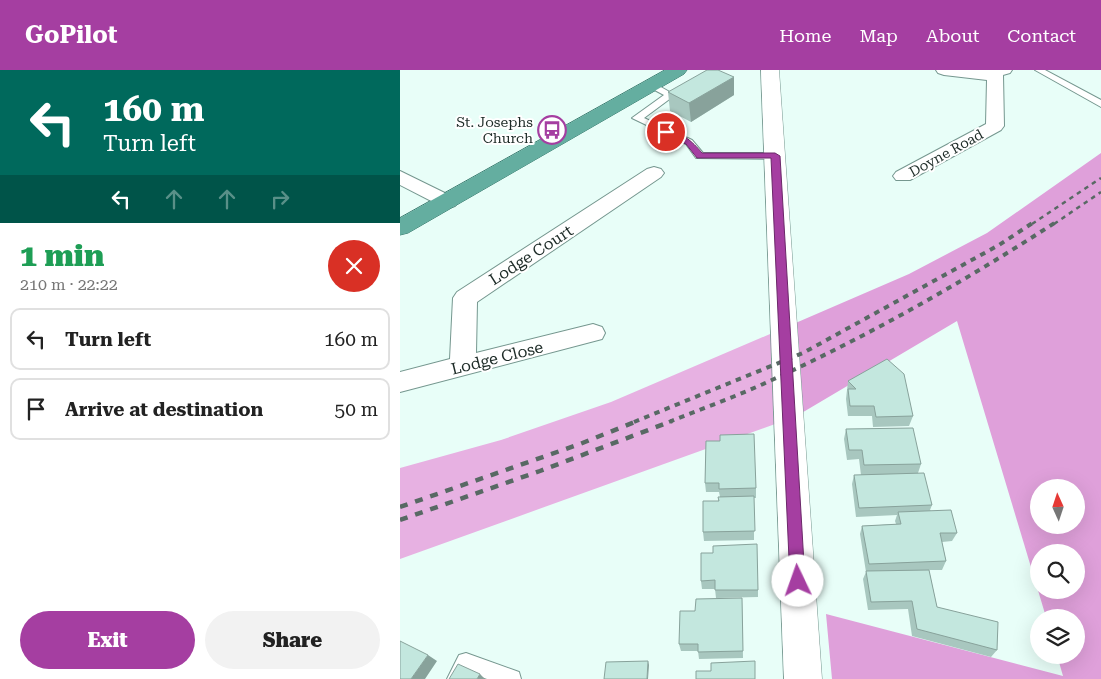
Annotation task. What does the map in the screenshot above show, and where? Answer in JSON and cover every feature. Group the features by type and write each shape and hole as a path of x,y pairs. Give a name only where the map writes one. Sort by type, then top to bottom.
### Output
{"highway":[{"path":"400,228 678,70"}],"street":[{"path":"770,70 803,679"},
{"path":"944,70 972,75 1000,72"},
{"name":"Doyne Road","path":"903,176 994,126 1000,72"},
{"name":"Lodge Court","path":"463,367 465,298 654,174"},
{"path":"400,177 448,202"},
{"name":"Lodge Close","path":"400,382 593,333"}],"lane":[{"path":"1040,70 1101,104"},
{"path":"652,85 670,95 637,118 689,142 700,156 775,156"},
{"path":"456,679 466,662 512,679"}],"shaded area":[{"path":"1101,153 1101,679 832,679 826,614 1063,676 1060,664 1085,664 1085,609 1044,609 1041,599 1085,599 1085,544 1030,544 1030,564 957,321 789,419 784,328 909,274 987,233"},
{"path":"784,328 789,419 400,559 400,468 501,440 611,402"}],"building":[{"path":"707,70 718,70 734,77 689,103 668,92"},
{"path":"887,359 904,374 913,416 876,417 874,406 850,406 848,389 856,389 848,381"},
{"path":"913,428 921,464 864,465 862,450 849,450 846,429"},
{"path":"754,434 756,488 719,489 719,483 705,483 706,441 720,441 720,435"},
{"path":"924,473 932,505 859,508 854,475"},
{"path":"754,496 755,531 703,532 703,501 719,501 718,497"},
{"path":"951,510 957,533 940,533 946,561 869,564 862,526 901,524 898,512"},
{"path":"757,544 758,590 715,590 715,580 701,581 701,553 713,553 713,546"},
{"path":"929,570 937,607 998,622 997,650 917,629 912,601 871,602 866,571"},
{"path":"742,598 743,651 698,652 698,644 679,644 680,611 695,611 696,599"},
{"path":"400,641 428,655 411,679 400,679"},
{"path":"648,661 647,679 604,679 606,662"},
{"path":"755,661 755,679 696,679 696,671 711,671 711,663"},
{"path":"458,664 480,674 477,679 449,679"}],"railway":[{"path":"1032,224 1101,178"},
{"path":"1054,224 1101,192"},
{"path":"634,422 803,353 999,245 1034,222"},
{"path":"669,422 761,385 847,344 953,286 1056,222"},
{"path":"400,507 580,444 637,421"},
{"path":"400,520 540,471 672,421"}],"place":[{"name":"St. Josephs Church","path":"552,130"}],"route":[{"path":"666,132 689,142 700,156 775,156 798,581"}]}
